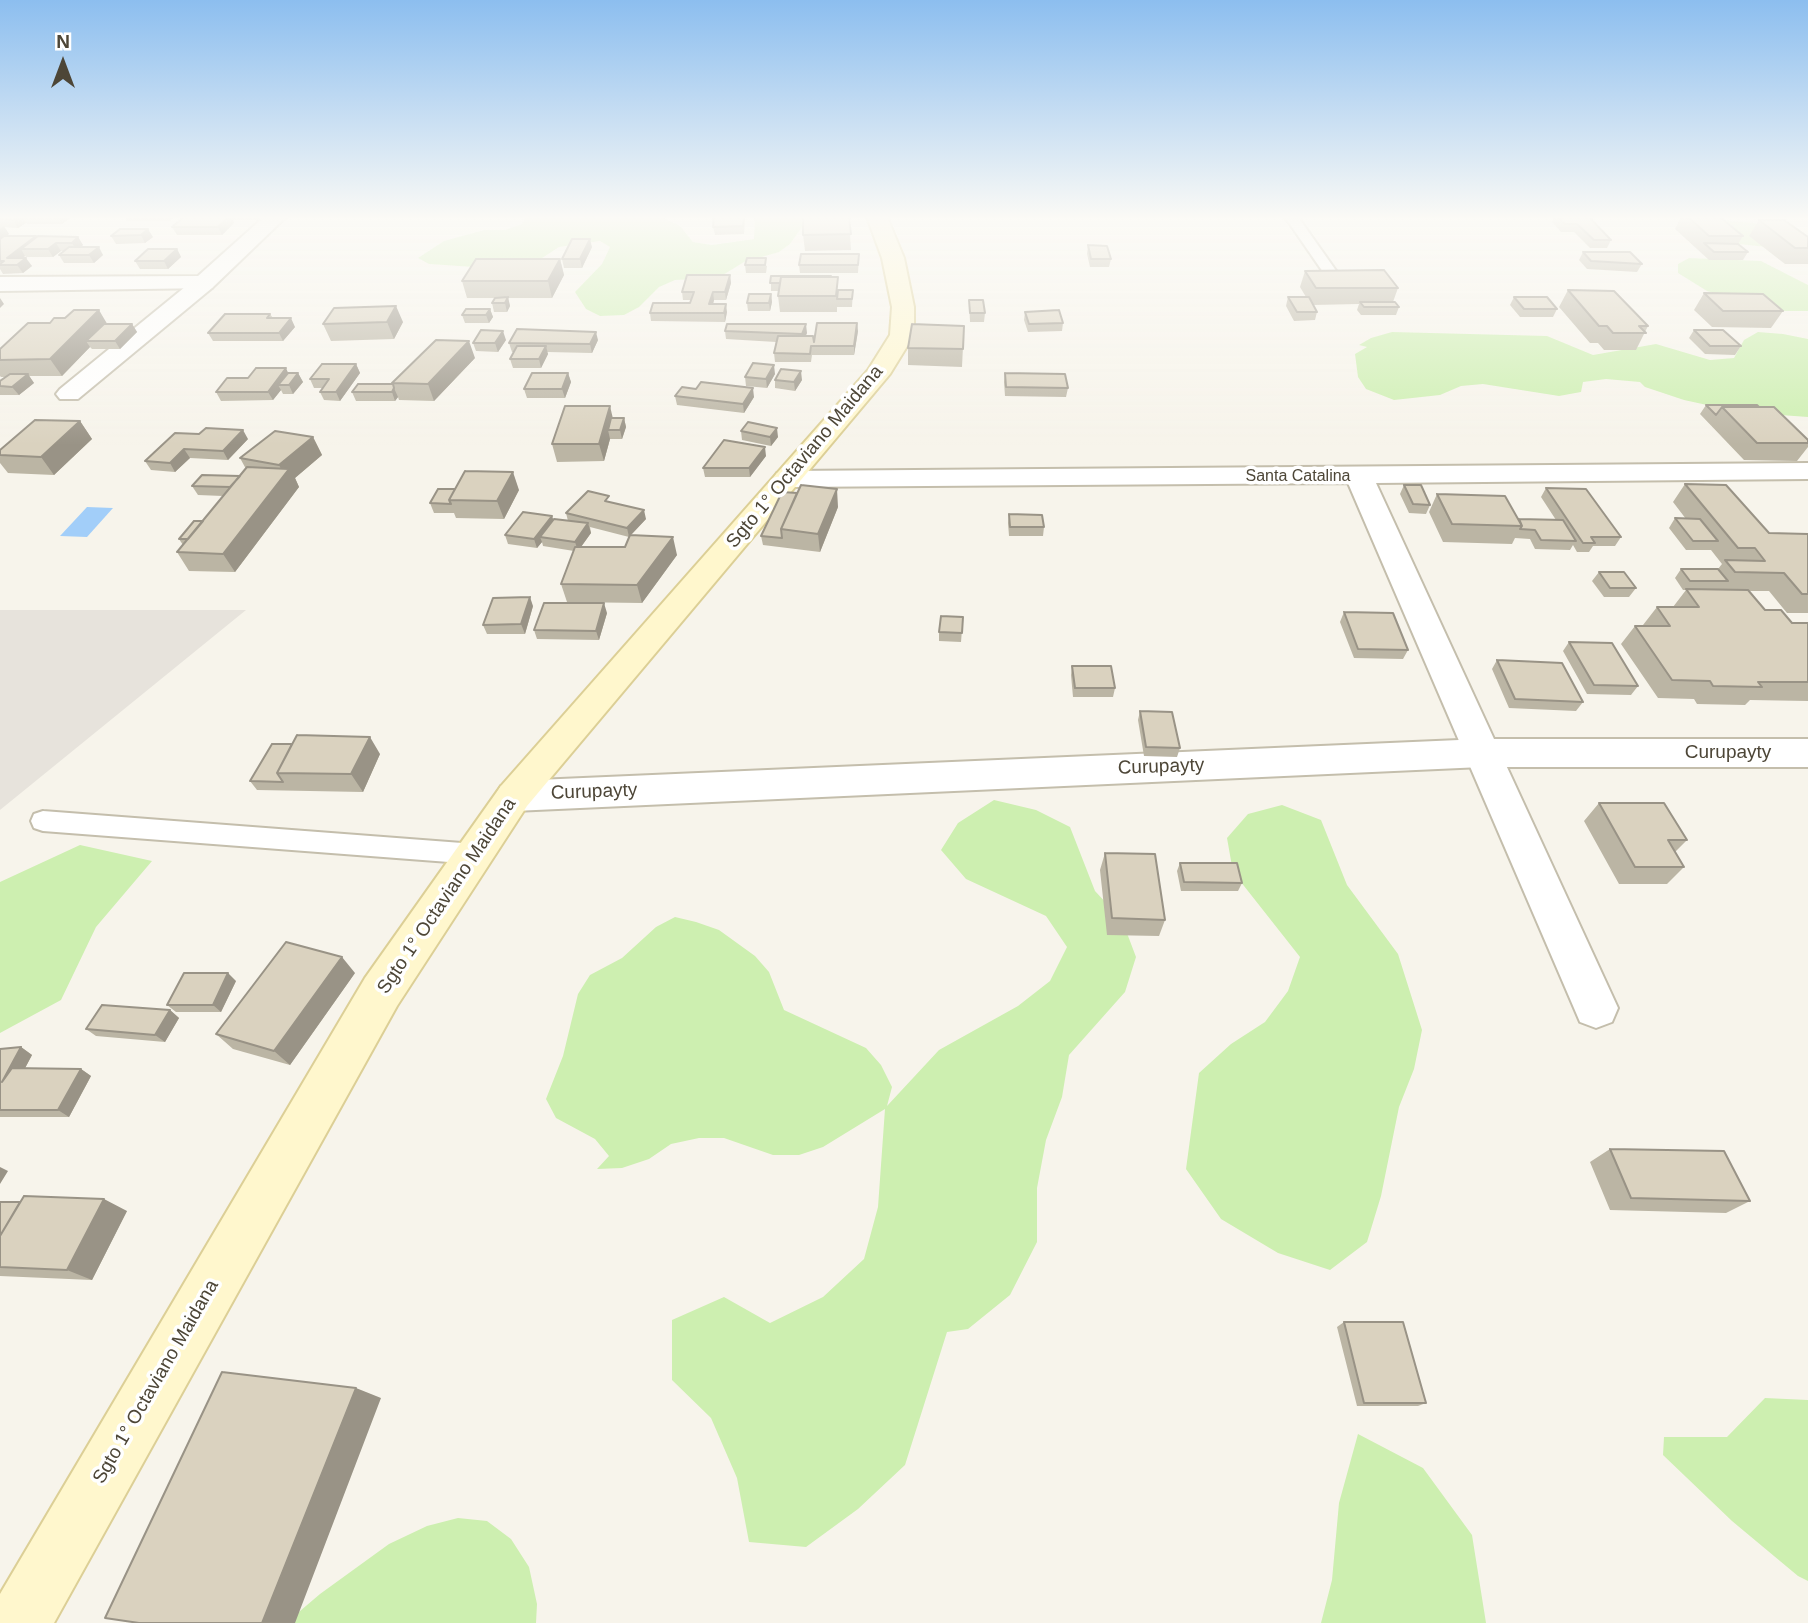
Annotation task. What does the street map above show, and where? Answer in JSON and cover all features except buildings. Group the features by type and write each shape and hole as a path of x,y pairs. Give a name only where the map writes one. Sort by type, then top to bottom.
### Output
{"main road":[{"name":"Sgto 1° Octaviano Maidana","path":"19,1623 381,992 514,796 878,374 902,335 903,307 900,293"}],"street":[{"path":"69,394 192,293"},
{"name":"Santa Catalina","path":"787,480 1808,471"},
{"path":"1359,477 1596,1008"},
{"name":"Curupayty","path":"514,796 1482,753 1808,753"}],"lane":[{"path":"43,821 474,854"}],"shaded area":[{"path":"0,610 246,610 0,810"}],"green space":[{"path":"575,293 653,293 639,307 624,315 600,316 586,309"},
{"path":"1713,293 1808,293 1808,311 1775,311"},
{"path":"1392,332 1547,336 1593,355 1656,344 1710,360 1734,358 1744,340 1758,332 1808,339 1808,417 1739,412 1684,400 1645,387 1640,382 1606,379 1583,382 1581,392 1559,396 1483,384 1461,386 1440,395 1394,400 1366,389 1358,377 1355,354 1367,347 1359,345 1371,338"},
{"path":"994,800 1036,810 1070,827 1095,891 1122,920 1136,957 1125,992 1069,1055 1062,1097 1046,1140 1037,1188 1037,1242 1010,1295 968,1329 947,1332 905,1465 858,1509 806,1547 749,1542 737,1478 711,1418 672,1380 672,1320 724,1297 770,1323 823,1297 864,1259 878,1207 885,1109 823,1147 799,1155 773,1155 724,1138 699,1138 671,1144 649,1159 622,1168 597,1169 609,1156 595,1139 556,1118 546,1099 563,1056 578,994 590,975 622,958 656,927 675,917 719,930 755,956 769,972 784,1010 866,1048 881,1065 892,1087 887,1106 939,1050 1018,1006 1050,981 1067,947 1046,916 966,879 941,850 958,823"},
{"path":"1282,805 1321,820 1347,885 1398,954 1422,1030 1414,1069 1399,1107 1381,1196 1367,1242 1330,1270 1278,1253 1221,1219 1186,1169 1199,1073 1231,1044 1265,1022 1288,991 1300,957 1233,872 1227,838 1248,814"},
{"path":"80,845 152,861 96,927 61,1000 0,1033 0,882"},
{"path":"1765,1398 1808,1400 1808,1581 1798,1576 1732,1521 1663,1455 1664,1437 1727,1437"},
{"path":"1358,1434 1423,1468 1472,1535 1486,1623 1321,1623 1332,1580 1339,1503"},
{"path":"458,1518 487,1521 511,1539 529,1567 537,1604 536,1623 286,1623 320,1594 389,1544 427,1526"}],"water":[{"path":"87,507 113,508 87,537 60,536"}]}
